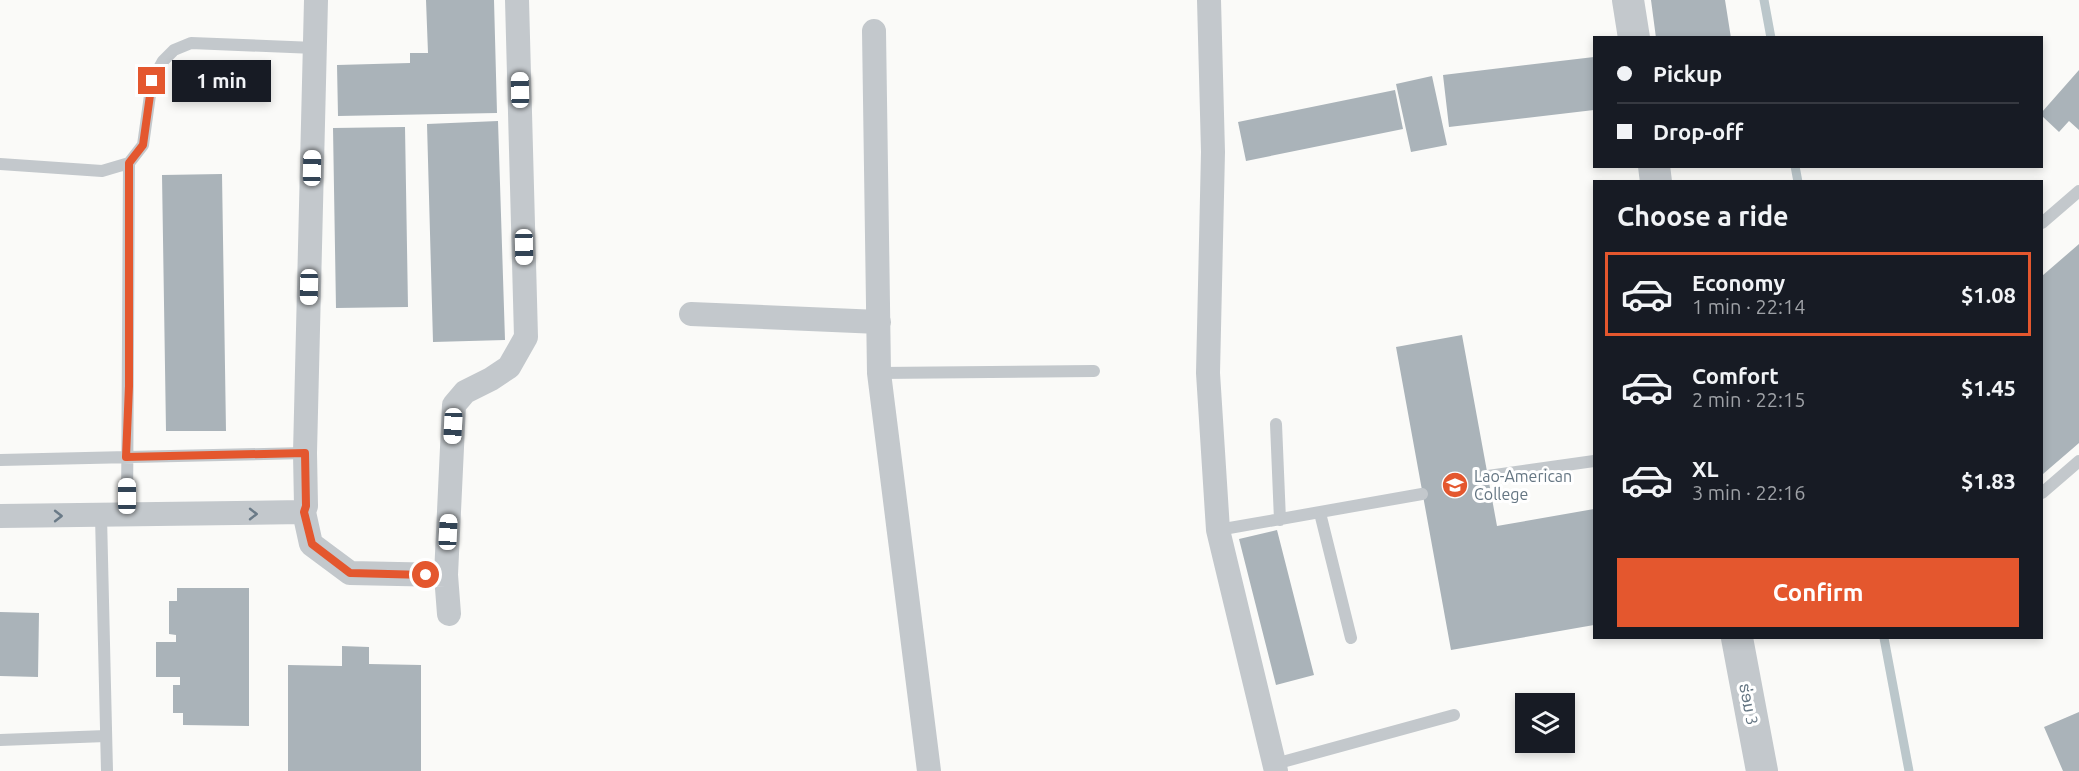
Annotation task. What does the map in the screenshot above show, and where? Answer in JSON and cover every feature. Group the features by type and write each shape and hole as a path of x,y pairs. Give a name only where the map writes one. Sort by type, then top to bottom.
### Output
{"street":[{"path":"316,0 305,453 306,506 304,512 312,544 350,573 446,575"},
{"path":"449,614 446,575 454,405 465,392 509,367 526,337 518,0"},
{"path":"1209,0 1213,152 1208,373 1218,530 1276,767"},
{"path":"1628,0 1634,36"},
{"path":"874,31 879,373 929,771"},
{"path":"691,314 879,322"},
{"path":"0,516 304,512"},
{"name":"ຮ່ອມ 3","path":"1737,639 1762,771"}],"lane":[{"path":"0,164 102,171 129,163 143,145 152,81 163,62 174,50 191,43 315,48"},
{"path":"127,515 129,163"},
{"path":"2043,222 2079,191"},
{"path":"879,373 1094,370"},
{"path":"1276,424 1280,520"},
{"path":"0,460 305,453"},
{"path":"1488,476 1593,461"},
{"path":"2043,492 2079,461"},
{"path":"1218,530 1422,494"},
{"path":"1320,513 1351,638"},
{"path":"101,516 107,771"},
{"path":"1276,767 1454,715"},
{"path":"0,740 106,736"}],"building":[{"path":"426,0 494,0 497,113 338,116 337,65 410,63 410,53 428,53"},
{"path":"1651,0 1725,0 1731,36 1656,36"},
{"path":"1593,57 1593,110 1449,127 1443,75"},
{"path":"2079,70 2079,130 2069,121 2059,132 2043,117 2043,111"},
{"path":"1432,76 1447,145 1411,152 1396,84"},
{"path":"1395,90 1403,129 1246,161 1238,122"},
{"path":"498,121 505,340 433,342 427,124"},
{"path":"405,127 408,307 336,308 333,128"},
{"path":"222,174 226,431 166,431 162,175"},
{"path":"2079,244 2079,443 2043,474 2043,275"},
{"name":"Lao-American College","path":"1462,335 1497,526 1593,509 1593,625 1451,650 1396,347"},
{"path":"1277,530 1314,675 1276,685 1239,539"},
{"path":"177,588 249,588 249,726 183,725 183,713 173,713 173,685 180,685 180,677 156,677 156,642 176,642 176,635 169,634 169,601 177,601"},
{"path":"0,612 39,613 38,677 0,676"},
{"path":"342,646 369,647 369,664 421,665 421,771 288,771 288,665 342,666"},
{"path":"2079,712 2079,771 2063,771 2044,727"}],"waterway":[{"path":"1764,0 1771,36"},
{"path":"1795,168 1798,180"},
{"path":"1884,639 1909,771"}],"place":[{"name":"Lao-American College","path":"1455,485"}],"route":[{"path":"152,81 143,145 129,163 129,386 126,457 305,453 306,506 304,512 312,544 350,573 426,575"}]}
